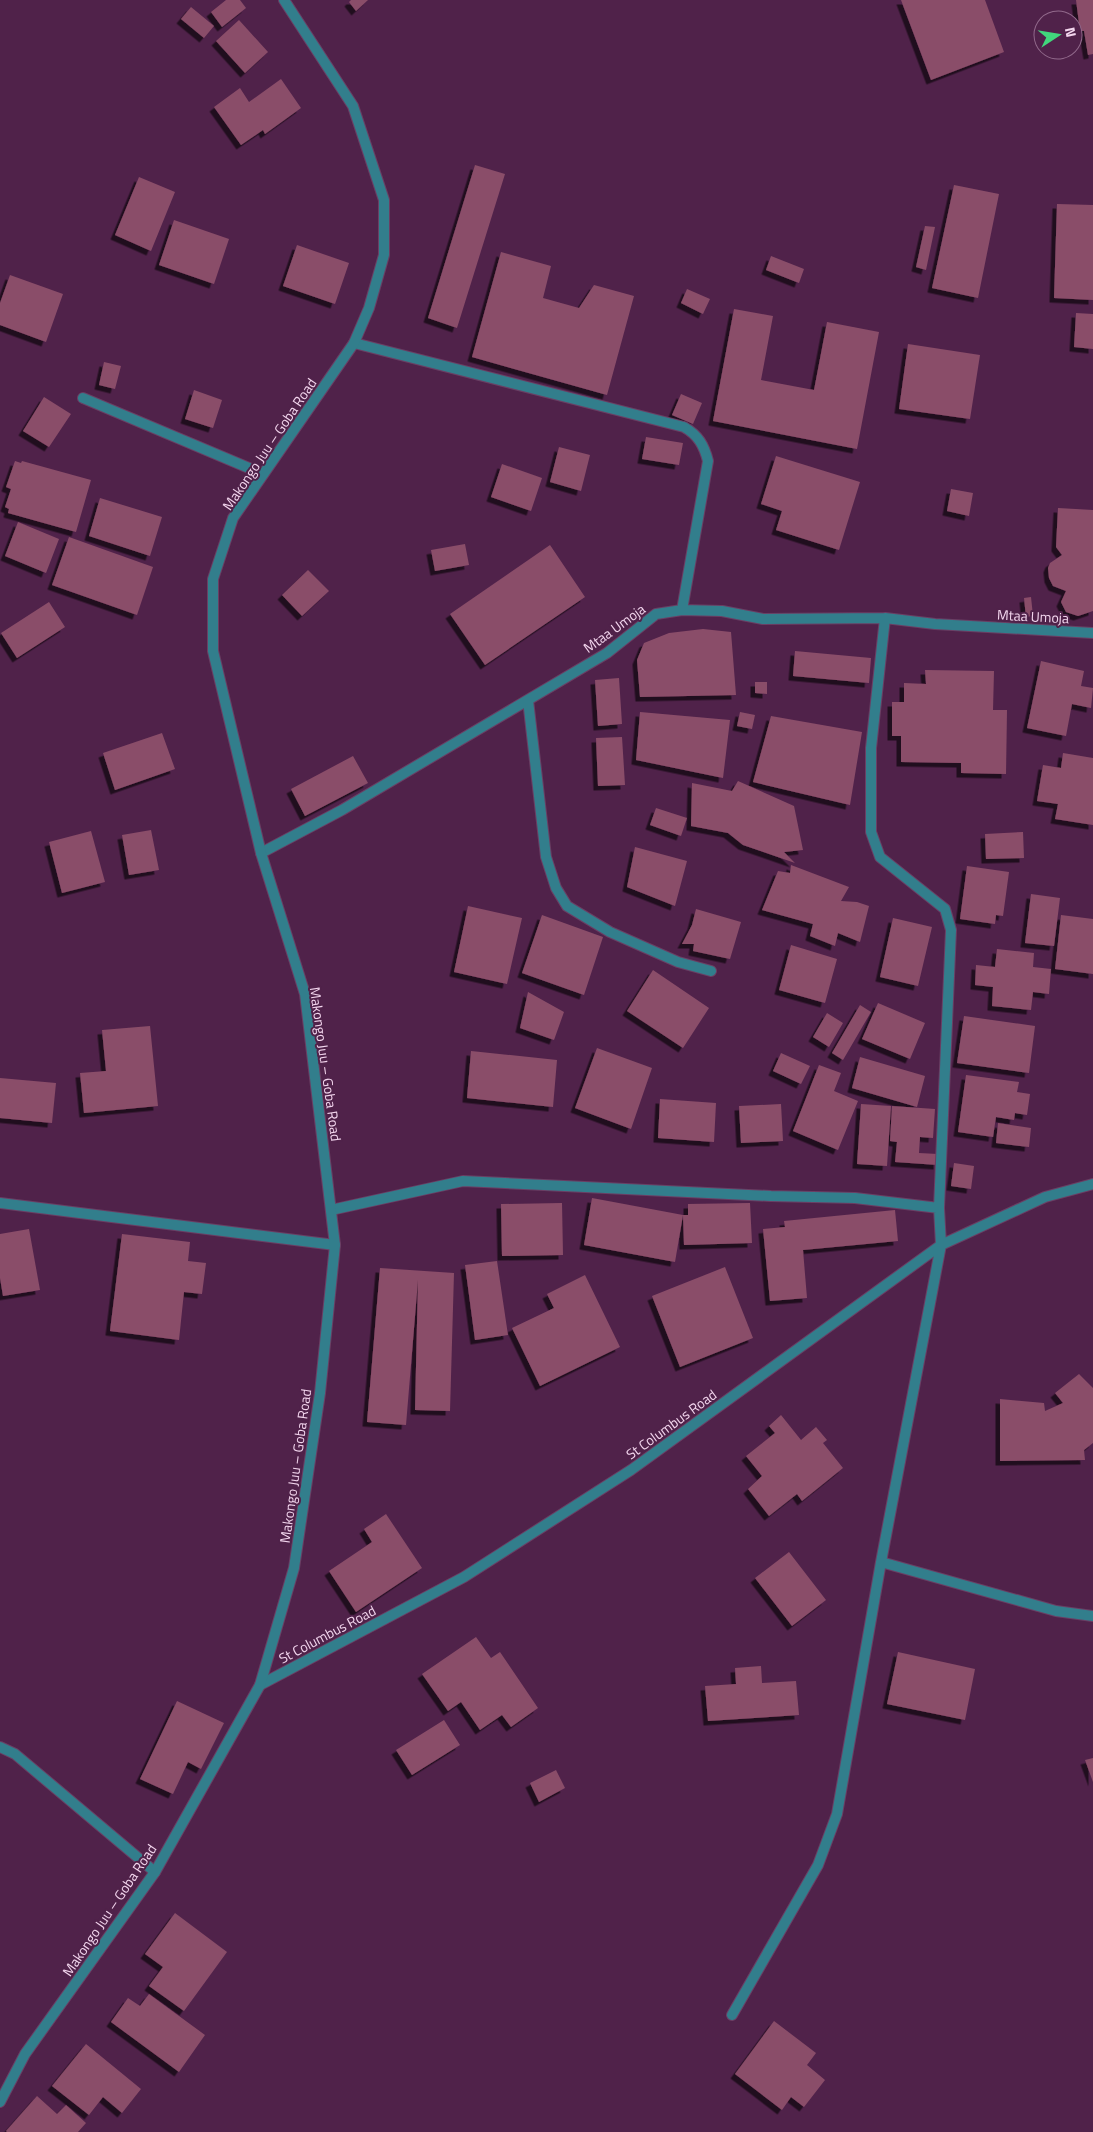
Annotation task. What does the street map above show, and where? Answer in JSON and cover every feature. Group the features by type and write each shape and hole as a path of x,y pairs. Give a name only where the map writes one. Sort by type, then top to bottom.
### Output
{"street":[{"name":"Makongo Juu – Goba Road","path":"0,2102 25,2054 155,1872 260,1685 294,1568 320,1393 335,1245 305,994 261,853 213,650 213,579 233,518 354,343 369,308 384,255 384,200 354,106 284,0"},
{"path":"354,343 684,426 693,432 705,450 708,461 682,610"},
{"path":"83,398 263,474"},
{"name":"Mtaa Umoja","path":"261,853 342,810 528,700 607,652 656,614 682,610 722,611 763,619 885,618 935,624 1093,633"},
{"path":"732,2015 818,1865 837,1814 881,1562 941,1245 939,1208 951,930 946,909 880,857 871,832 871,748 885,618"},
{"path":"528,700 546,857 556,888 567,906 610,932 678,962 711,972"},
{"path":"331,1210 463,1181 771,1196 855,1198 939,1208"},
{"name":"St Columbus Road","path":"260,1685 464,1577 631,1470 941,1245 1045,1197 1093,1184"},
{"path":"0,1203 335,1245"},
{"path":"881,1562 1056,1611 1093,1616"},
{"path":"0,1747 15,1754 155,1872"}],"building":[{"path":"226,0 240,0 246,8 222,27 211,12"},
{"path":"351,0 368,0 356,11 349,2"},
{"path":"901,0 985,0 1004,52 931,80"},
{"path":"1076,0 1093,0 1093,54 1088,55 1083,31 1083,10 1077,10"},
{"path":"191,7 214,26 204,38 181,19"},
{"path":"239,20 268,52 245,73 216,41"},
{"path":"281,79 301,108 265,134 263,130 241,145 214,107 240,88 249,102"},
{"path":"475,165 505,174 457,328 428,318"},
{"path":"139,177 175,192 151,251 115,235"},
{"path":"954,185 999,194 978,298 932,288"},
{"path":"1057,204 1093,205 1093,300 1054,298"},
{"path":"174,220 229,239 214,284 159,265"},
{"path":"925,226 935,227 926,270 916,267"},
{"path":"297,245 349,263 335,304 283,286"},
{"path":"501,252 551,266 543,298 579,308 594,285 634,296 607,395 472,357"},
{"path":"771,256 804,269 799,283 766,270"},
{"path":"10,275 63,294 46,342 0,325 0,303"},
{"path":"687,289 710,299 703,314 681,303"},
{"path":"734,309 773,316 761,380 814,390 827,322 879,332 857,449 713,421"},
{"path":"1076,313 1093,314 1093,349 1074,347"},
{"path":"908,344 980,355 970,419 899,409"},
{"path":"104,362 121,366 115,389 99,385"},
{"path":"194,390 222,400 213,428 185,419"},
{"path":"681,394 702,403 693,424 672,415"},
{"path":"44,397 71,414 49,447 23,431"},
{"path":"646,437 683,443 679,465 642,459"},
{"path":"559,447 590,455 581,491 550,482"},
{"path":"776,456 860,482 839,550 776,530 782,511 761,504"},
{"path":"15,461 21,463 22,461 91,480 76,532 8,513 9,509 5,507 11,489 6,487"},
{"path":"502,464 542,478 531,511 491,497"},
{"path":"951,489 973,493 969,516 947,511"},
{"path":"100,498 162,517 150,556 89,536"},
{"path":"1058,508 1093,510 1093,611 1078,616 1066,612 1061,602 1066,591 1053,586 1049,578 1048,568 1050,563 1062,555 1056,547"},
{"path":"18,522 59,539 46,573 5,556"},
{"path":"69,537 153,567 137,615 52,585"},
{"path":"465,544 469,565 435,571 431,550"},
{"path":"550,545 585,597 485,665 450,614"},
{"path":"308,570 329,591 302,616 282,595"},
{"path":"1031,597 1033,616 1026,617 1024,598"},
{"path":"49,602 65,627 17,658 1,633"},
{"path":"703,629 731,632 736,695 640,697 637,660 644,643 669,633"},
{"path":"795,651 871,658 869,683 793,676"},
{"path":"1041,661 1084,671 1081,686 1093,688 1091,708 1072,704 1066,736 1027,728"},
{"path":"925,670 994,671 993,710 1007,710 1006,774 961,773 961,763 901,762 901,736 892,736 892,702 904,702 904,683 926,684"},
{"path":"619,678 622,724 598,726 595,680"},
{"path":"755,682 767,682 767,694 755,693"},
{"path":"640,712 730,720 723,778 636,760"},
{"path":"740,712 755,715 752,729 737,726"},
{"path":"771,716 862,732 850,805 753,782"},
{"path":"162,733 175,769 115,790 103,753"},
{"path":"622,737 625,785 598,786 596,738"},
{"path":"1063,753 1093,758 1093,825 1055,819 1058,804 1037,801 1043,765 1061,768"},
{"path":"353,756 368,783 305,816 291,789"},
{"path":"738,781 794,806 803,850 784,852 795,863 743,845 728,833 691,826 692,783 732,791"},
{"path":"656,808 687,818 681,836 650,825"},
{"path":"151,830 159,870 129,875 122,835"},
{"path":"91,831 105,882 62,893 49,842"},
{"path":"1023,832 1024,858 986,859 985,834"},
{"path":"635,847 687,861 675,906 627,887"},
{"path":"791,865 849,887 841,901 857,902 869,906 860,942 838,933 835,946 810,936 813,924 762,910 778,871 790,873"},
{"path":"967,866 1009,872 1003,916 996,915 995,924 960,919"},
{"path":"1031,894 1060,898 1054,946 1025,943"},
{"path":"468,906 522,918 507,984 454,972"},
{"path":"696,909 741,922 730,959 693,951 694,944 682,944 692,925"},
{"path":"542,915 603,937 584,995 522,973"},
{"path":"1061,915 1093,919 1093,974 1055,969"},
{"path":"893,918 932,927 918,986 880,977"},
{"path":"791,945 837,959 825,1003 779,990"},
{"path":"997,949 1034,953 1033,967 1051,969 1049,994 1033,992 1031,1010 992,1006 993,987 975,985 976,965 995,967"},
{"path":"653,970 709,1008 683,1048 627,1011"},
{"path":"528,992 564,1012 554,1040 520,1028"},
{"path":"878,1003 925,1023 910,1059 862,1039"},
{"path":"860,1005 871,1012 843,1060 832,1053"},
{"path":"827,1013 843,1023 829,1047 813,1037"},
{"path":"964,1016 1035,1026 1029,1073 957,1063"},
{"path":"150,1026 158,1106 84,1113 80,1073 106,1071 102,1030"},
{"path":"597,1048 652,1068 631,1129 575,1108"},
{"path":"471,1051 557,1060 553,1107 467,1098"},
{"path":"781,1053 810,1066 801,1084 773,1071"},
{"path":"860,1057 925,1076 917,1107 852,1088"},
{"path":"819,1065 841,1073 834,1091 858,1101 838,1150 793,1131"},
{"path":"966,1075 1019,1082 1017,1092 1030,1094 1027,1115 1015,1113 1014,1120 996,1117 993,1137 958,1132"},
{"path":"0,1078 56,1083 52,1123 0,1118"},
{"path":"660,1099 716,1103 714,1142 658,1138"},
{"path":"781,1104 783,1141 741,1143 739,1106"},
{"path":"861,1104 891,1106 887,1166 857,1164"},
{"path":"892,1106 935,1109 933,1138 920,1137 919,1153 938,1154 938,1165 895,1162 897,1142 890,1141"},
{"path":"998,1123 1031,1128 1029,1147 996,1143"},
{"path":"954,1163 974,1166 971,1189 951,1186"},
{"path":"592,1198 683,1215 675,1262 584,1245"},
{"path":"562,1203 563,1255 502,1256 501,1204"},
{"path":"750,1203 752,1243 684,1245 683,1215 688,1215 688,1204"},
{"path":"895,1210 898,1241 803,1250 807,1298 770,1301 763,1229 785,1227 784,1221"},
{"path":"29,1229 40,1290 3,1296 0,1278 0,1234"},
{"path":"122,1234 190,1242 188,1261 206,1263 202,1294 184,1292 179,1340 110,1331"},
{"path":"497,1261 508,1335 475,1340 465,1265"},
{"path":"725,1267 753,1338 680,1367 652,1296"},
{"path":"380,1268 454,1273 450,1411 415,1410 418,1280 406,1425 367,1422"},
{"path":"585,1275 620,1347 540,1386 512,1328 554,1308 547,1294"},
{"path":"1079,1374 1093,1388 1093,1443 1084,1450 1085,1460 1000,1461 1000,1399 1044,1403 1045,1411 1063,1403 1055,1393"},
{"path":"781,1415 801,1440 816,1427 827,1440 823,1443 843,1468 802,1501 797,1494 769,1516 748,1489 762,1476 746,1456 775,1433 769,1426"},
{"path":"386,1514 422,1568 356,1612 329,1571 372,1542 364,1529"},
{"path":"789,1552 826,1600 792,1626 755,1578"},
{"path":"476,1637 491,1658 500,1652 538,1708 511,1727 502,1715 480,1730 461,1702 448,1711 422,1674"},
{"path":"898,1652 975,1669 965,1720 887,1704"},
{"path":"761,1666 762,1683 796,1681 799,1715 708,1721 705,1686 736,1684 735,1668"},
{"path":"177,1701 224,1723 201,1769 188,1762 173,1794 140,1779"},
{"path":"444,1720 460,1745 412,1775 396,1750"},
{"path":"1093,1758 1093,1782 1085,1760"},
{"path":"556,1770 565,1788 539,1802 530,1783"},
{"path":"175,1913 227,1952 184,2011 149,1986 163,1967 145,1954"},
{"path":"149,1994 205,2035 179,2072 111,2022 128,1998 140,2006"},
{"path":"774,2021 816,2053 807,2065 825,2080 804,2107 791,2097 782,2110 735,2074"},
{"path":"86,2044 141,2089 122,2113 103,2097 89,2115 52,2086"},
{"path":"37,2096 57,2114 66,2105 86,2123 78,2132 7,2132"}]}
